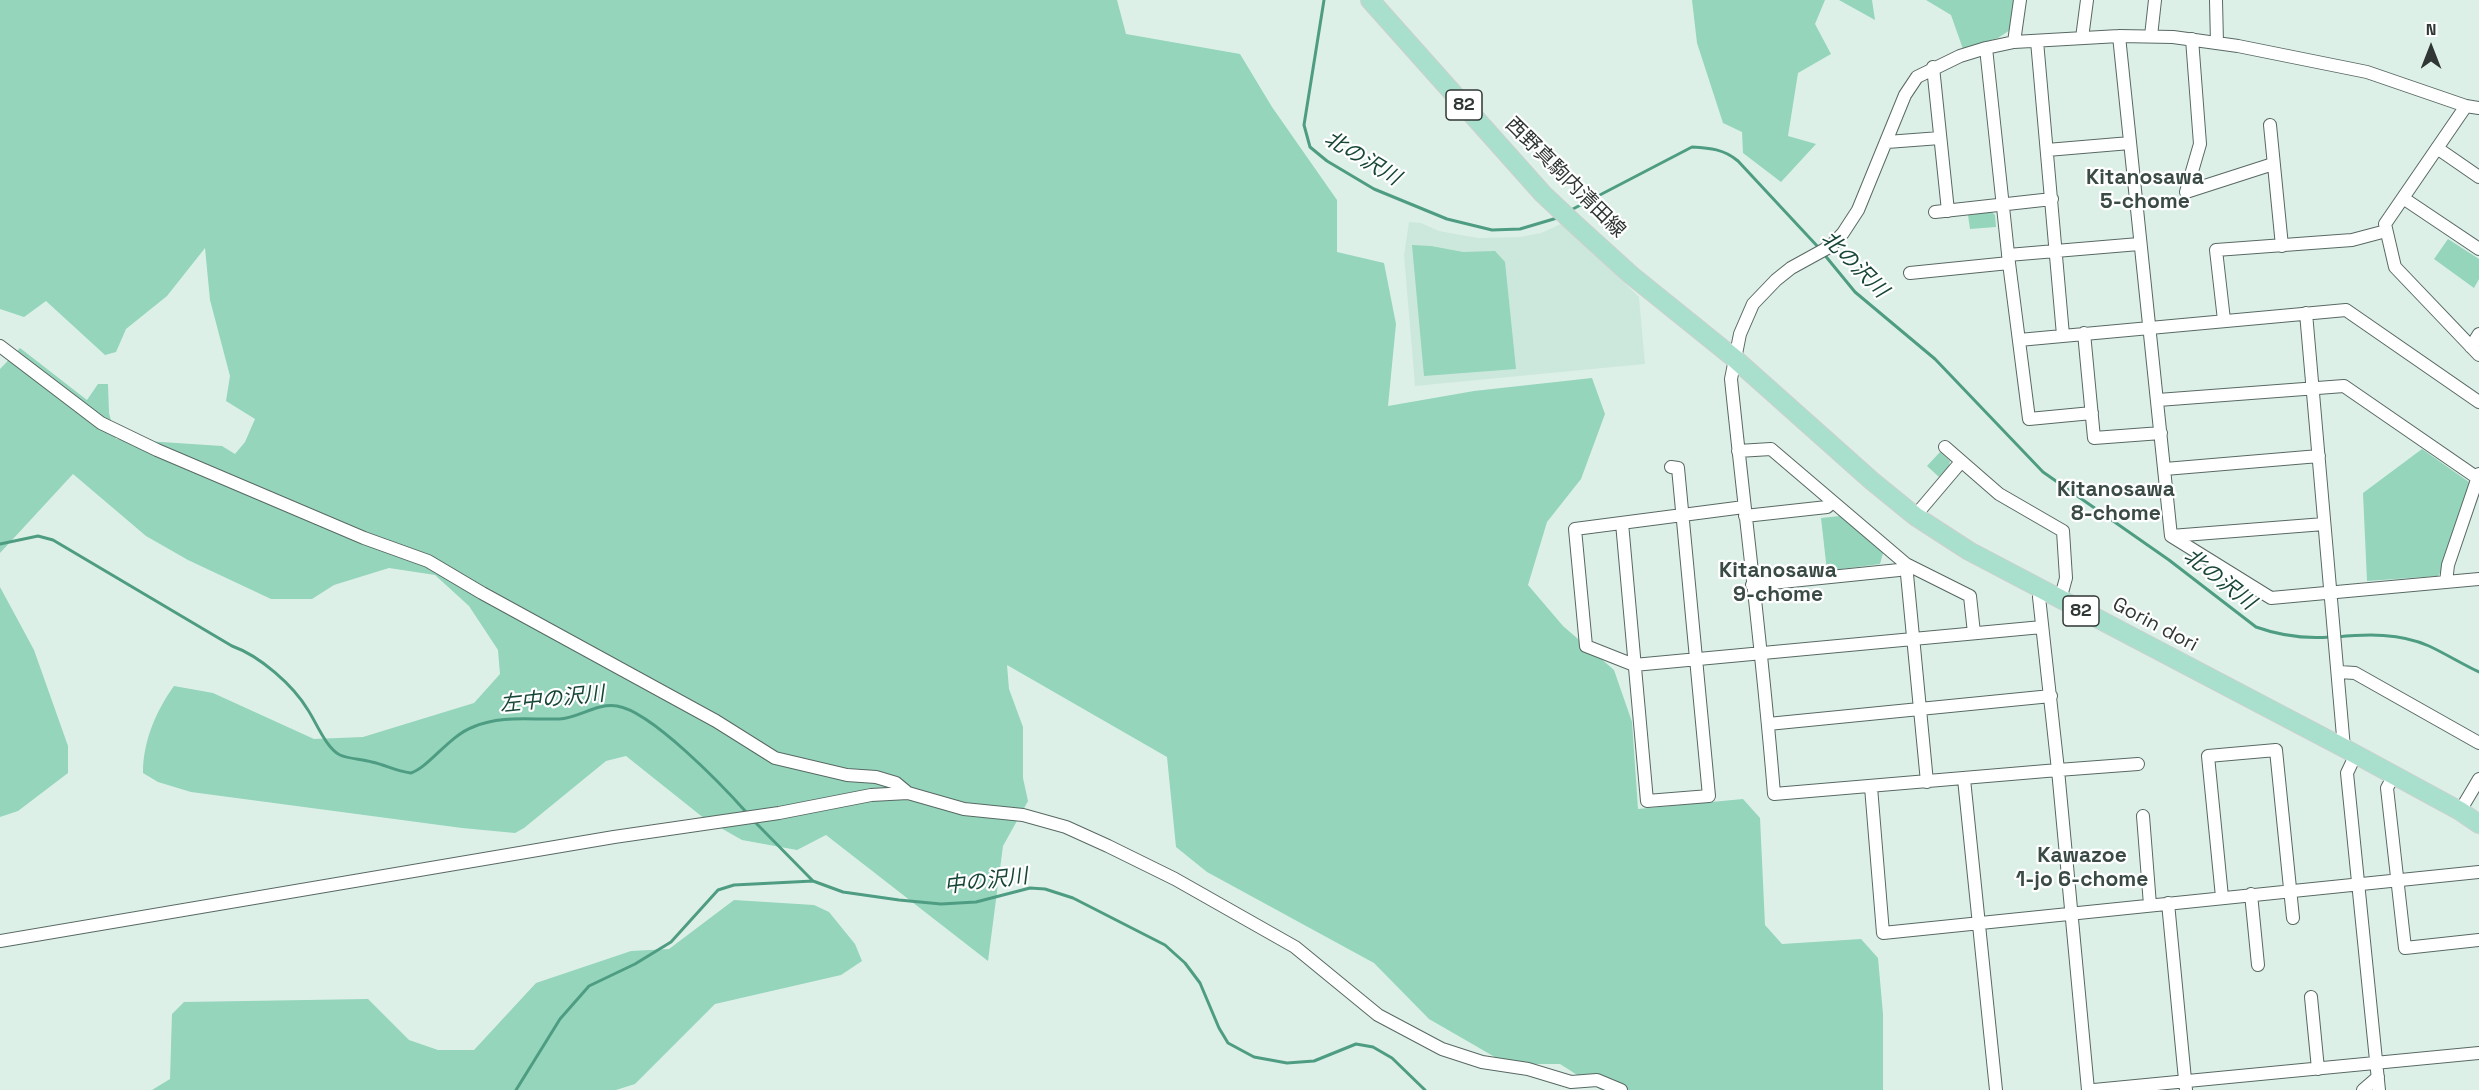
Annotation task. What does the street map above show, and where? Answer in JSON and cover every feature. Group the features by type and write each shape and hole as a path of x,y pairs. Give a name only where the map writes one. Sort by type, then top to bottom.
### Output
{"main road":[{"name":"西野真駒内清田線","path":"1370,0 1558,208 1631,275 1718,346"},
{"name":"Gorin dori","path":"1718,346 1872,481 1915,516 1969,551 2350,751 2460,811 2479,824"}],"street":[{"path":"2014,42 2020,0"},
{"path":"2082,38 2087,0"},
{"path":"2151,36 2155,0"},
{"path":"2216,0 2217,43"},
{"path":"2119,36 2171,536"},
{"path":"2138,764 1773,794 1762,652 1752,585 1731,379 1740,334 1753,304 1776,280 1832,246 1858,210 1905,95 1917,77 1933,67 1986,48 2014,42 2119,36 2192,39 2367,72 2466,106 2479,108"},
{"path":"2192,39 2200,144 2186,192 2273,164"},
{"path":"2037,41 2063,335"},
{"path":"1986,48 2008,259 2029,419 2092,413"},
{"path":"1933,67 1940,138 1942,211 2052,200"},
{"path":"2466,106 2385,224 2395,267 2475,351"},
{"path":"2270,125 2282,246"},
{"path":"1887,142 1940,138"},
{"path":"2047,150 2130,143"},
{"path":"2437,148 2479,177"},
{"path":"2403,198 2479,249"},
{"path":"2224,320 2216,250 2352,240 2386,231"},
{"path":"1910,273 2056,251 2139,244"},
{"path":"2019,340 2346,310 2479,402"},
{"path":"2306,313 2332,619 2350,751 2347,773 2379,1084 2363,1090"},
{"path":"2084,333 2094,438 2161,433"},
{"path":"2475,351 2479,334"},
{"path":"0,346 100,423 157,450 364,538 428,561 492,599 716,721 775,758 847,775 876,777 896,783 908,793"},
{"path":"2158,400 2344,386 2479,477 2448,565 2446,582"},
{"path":"1945,447 1960,463 1999,494 2062,531 2066,578 2060,600"},
{"path":"1738,451 1771,449 1906,564 1970,596 1974,633"},
{"path":"2164,469 2319,456"},
{"path":"1915,516 1960,463"},
{"path":"1622,523 1647,801 1709,796 1678,468 1671,467"},
{"path":"1833,502 1827,507 1681,516 1575,529 1586,646 1634,665 2042,627"},
{"path":"2171,536 2324,524"},
{"path":"2171,536 2271,598 2479,579"},
{"path":"1752,585 1899,570 1906,564"},
{"path":"1906,564 1927,782"},
{"path":"2043,590 2039,597 2073,914 2088,1090"},
{"path":"2339,672 2355,673 2479,743"},
{"path":"1768,724 2050,696"},
{"path":"2222,897 2208,756 2276,750 2293,918"},
{"path":"2394,775 2387,788 2405,948 2479,940"},
{"path":"1964,779 1996,1090"},
{"path":"2460,811 2479,779"},
{"path":"1871,787 1883,933 2479,872"},
{"path":"0,941 614,837 779,813 871,795 908,793 964,809 1023,815 1066,827 1108,846 1175,879 1295,947 1378,1015 1442,1050 1482,1062 1528,1069 1571,1082 1597,1080 1621,1090"},
{"path":"2143,816 2150,905"},
{"path":"2251,894 2258,964"},
{"path":"2168,903 2186,1085"},
{"path":"2311,997 2318,1069"},
{"path":"2094,1090 2186,1085 2479,1053"}],"shaded area":[{"path":"1409,222 1421,223 1439,231 1478,238 1520,237 1541,233 1563,223 1639,297 1645,364 1415,386 1404,255"}],"green space":[{"path":"0,0 1117,0 1126,34 1240,54 1272,107 1337,200 1337,252 1384,263 1396,324 1388,406 1474,391 1592,378 1605,414 1581,479 1547,522 1528,585 1563,626 1614,670 1632,722 1638,809 1743,799 1760,818 1765,925 1782,944 1861,939 1878,958 1883,1014 1883,1090 1601,1090 1560,1064 1507,1064 1429,1019 1374,963 1207,872 1176,847 1167,757 1007,665 1009,689 1023,727 1023,778 1028,801 1003,846 988,961 826,835 797,850 742,840 705,819 626,756 606,761 515,833 191,792 158,782 143,773 145,749 156,716 174,686 213,693 314,739 363,737 474,703 500,674 498,650 469,606 435,575 389,568 334,585 312,599 271,599 188,560 146,536 73,474 0,553 0,369 20,348 87,400 98,384 108,384 109,413 116,439 222,446 235,454 245,442 255,419 226,401 230,376 210,300 205,248 167,296 126,329 116,352 105,355 46,301 24,317 0,309"},
{"path":"1692,0 1825,0 1815,24 1831,54 1798,73 1788,136 1816,144 1781,182 1743,153 1742,132 1723,123 1697,43"},
{"path":"1839,0 1872,0 1875,20"},
{"path":"1926,0 2015,0 2013,28 1998,38 1963,49 1951,15"},
{"path":"1992,212 1995,215 1996,227 1970,229 1968,215"},
{"path":"2448,239 2479,259 2479,279 2474,288 2434,259"},
{"path":"1412,245 1463,252 1495,251 1505,262 1516,369 1424,376"},
{"path":"2422,449 2469,482 2470,491 2442,570 2438,576 2367,581 2363,493"},
{"path":"1940,452 1950,461 1949,466 1939,477 1927,466"},
{"path":"1840,516 1883,553 1880,564 1827,571 1821,518"},
{"path":"0,587 34,650 68,746 68,773 18,811 0,817"},
{"path":"734,900 814,905 829,912 855,944 862,961 841,975 715,1004 635,1084 616,1090 152,1090 170,1079 172,1014 184,1002 368,999 409,1040 438,1050 474,1050 536,983 631,951 669,949"}],"waterway":[{"name":"北の沢川","path":"1324,0 1304,125 1310,147 1327,161 1374,189 1447,219 1492,230 1520,229 1557,218"},
{"name":"北の沢川","path":"1571,210 1692,147 1711,149 1727,154 1738,161 1819,248"},
{"name":"北の沢川","path":"1823,253 1855,292 1935,359 2043,472 2169,560 2256,627 2293,636 2330,637"},
{"name":"左中の沢川","path":"0,544 38,536 53,540 254,657 275,672 302,700 330,747 340,755 411,773 425,765 464,731 484,723 505,719 559,719 602,707 617,706 631,711 667,735 686,751 747,813"},
{"name":"北の沢川","path":"2337,637 2372,635 2407,639 2429,646 2479,672"},
{"name":"左中の沢川","path":"753,820 813,881"},
{"name":"中の沢川","path":"516,1090 560,1019 589,986 635,964 671,942 718,890 734,885 813,881 843,892 941,904 976,902 1030,888 1045,889 1073,898 1165,945 1185,963 1200,983 1219,1028 1228,1043 1254,1057 1287,1063 1314,1061 1356,1044 1373,1047 1392,1058 1425,1090"}],"district":[{"name":"Kitanosawa 5-chome","path":"2145,190"},
{"name":"Kitanosawa 8-chome","path":"2116,502"},
{"name":"Kitanosawa 9-chome","path":"1778,583"},
{"name":"Kawazoe 1-jo 6-chome","path":"2082,868"}]}
